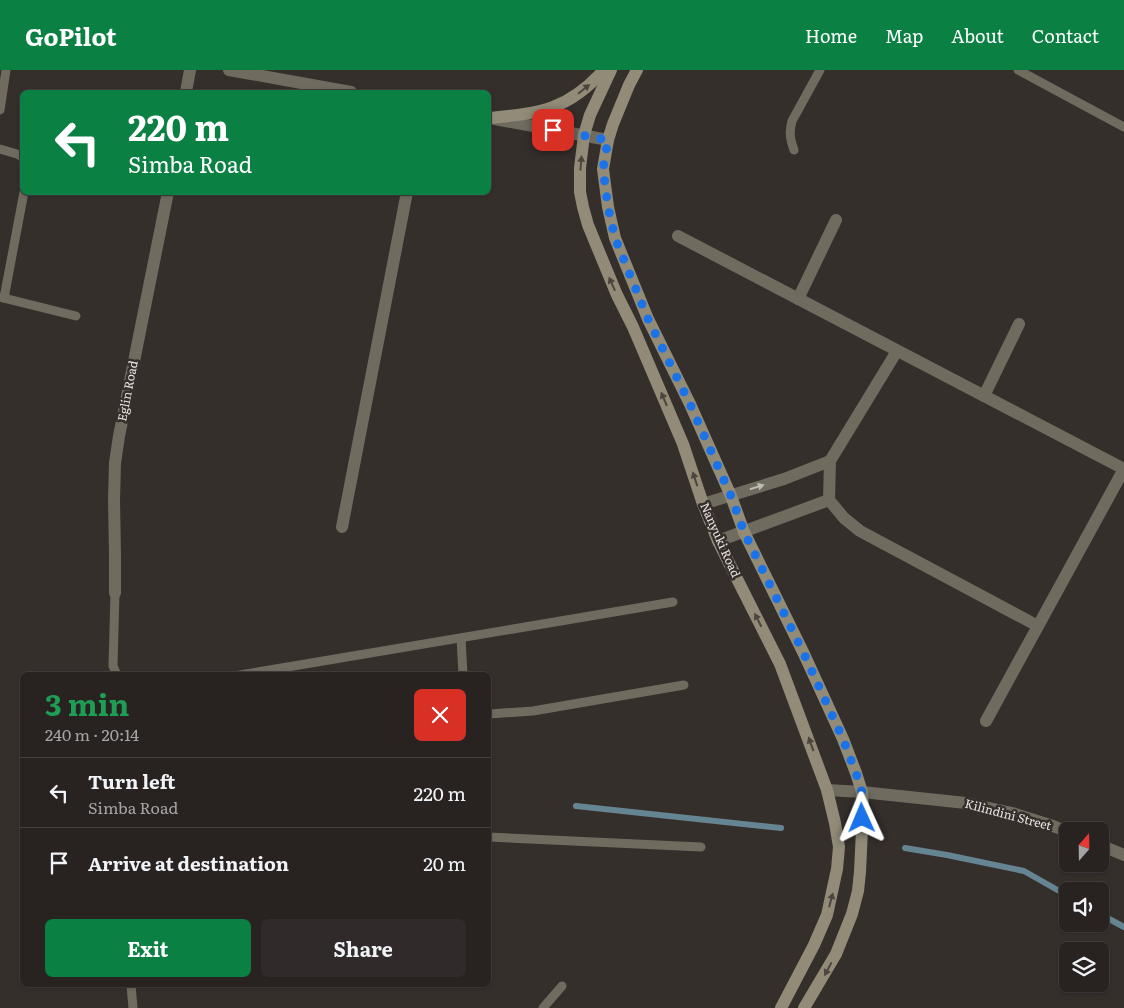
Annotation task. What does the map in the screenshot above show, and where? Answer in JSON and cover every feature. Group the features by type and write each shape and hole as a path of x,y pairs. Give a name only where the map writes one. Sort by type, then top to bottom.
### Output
{"main road":[{"path":"491,118 533,113 556,107 580,93 604,70"},
{"name":"Nanyuki Road","path":"611,70 590,115 584,135 580,168 580,192 588,225 609,278 633,327 684,444 703,504 718,541 780,664 827,790 835,822 839,847 837,870 827,915 814,945 781,1008"},
{"name":"Nanyuki Road","path":"637,70 629,85 608,140 603,169 608,207 615,238 648,319 690,404 731,496 744,532 843,739 862,792 860,872 858,891 852,914 836,954 804,1008"}],"street":[{"path":"186,90 190,70"},
{"path":"229,70 340,90"},
{"path":"491,118 608,140"},
{"name":"Eglin Road","path":"114,593 115,463 167,195"},
{"path":"342,527 407,195"},
{"path":"798,299 836,220"},
{"path":"678,236 1124,469 986,721"},
{"path":"984,396 1019,324"},
{"path":"897,351 830,461 829,500 844,518 860,531 1038,626"},
{"path":"703,504 784,479 830,461"},
{"path":"718,541 829,500"},
{"name":"Kilindini Street","path":"827,790 966,803 1059,828"},
{"path":"1109,849 1124,855"}],"lane":[{"path":"0,110 6,70"},
{"path":"794,150 790,139 792,121 820,70"},
{"path":"1018,70 1124,127"},
{"path":"0,149 20,156"},
{"path":"23,195 2,297 76,316"},
{"path":"114,593 113,666 116,672"},
{"path":"258,672 673,602"},
{"path":"461,638 463,672"},
{"path":"491,714 533,711 684,685"},
{"path":"491,838 700,847"},
{"path":"543,1008 562,986"},
{"path":"131,987 133,1008"}],"waterway":[{"path":"576,806 781,828"},
{"path":"905,848 1024,871 1059,891"},
{"path":"1109,919 1124,927"}],"route":[{"path":"553,130 608,140 603,169 608,207 615,238 648,319 690,404 731,496 744,532 843,739 862,792 862,818"}]}
